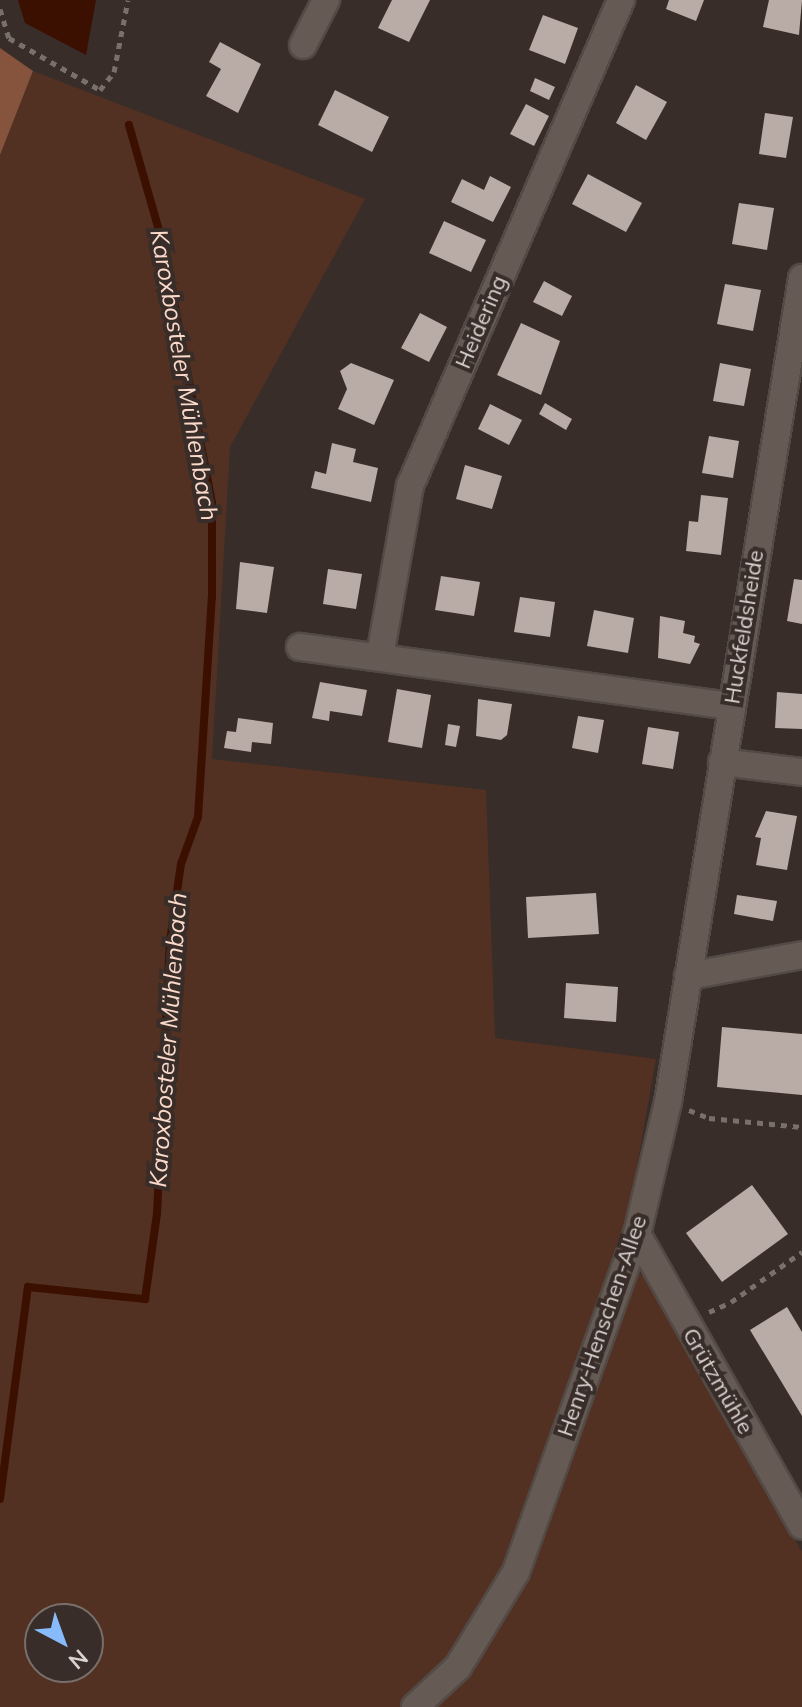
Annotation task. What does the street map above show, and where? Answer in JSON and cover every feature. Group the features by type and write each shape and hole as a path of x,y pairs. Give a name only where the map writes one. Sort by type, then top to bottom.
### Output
{"street":[{"path":"303,45 326,0"},
{"name":"Heidering","path":"380,656 410,486 621,0"},
{"name":"Huckfeldsheide","path":"688,976 802,278"},
{"path":"300,647 731,706"},
{"path":"722,762 802,772"},
{"path":"688,976 802,955"},
{"name":"Henry-Henschen-Allee","path":"415,1707 458,1667 516,1572 637,1234 668,1102 688,976"},
{"name":"Grützmühle","path":"637,1234 802,1526"}],"path":[{"path":"0,9 9,38 100,90 114,72 128,0"},
{"path":"709,1118 802,1127"},
{"path":"731,1302 802,1252"}],"shaded area":[{"path":"18,0 96,0 86,55 25,23"},
{"path":"0,48 33,71 0,155"},
{"path":"33,71 365,199 230,447 212,759 486,790 495,1038 656,1059 619,1267 646,1276 802,1552 802,1707 0,1707 0,155"}],"building":[{"path":"392,0 430,0 409,42 378,28"},
{"path":"669,0 704,0 696,21 666,9"},
{"path":"769,0 802,0 799,35 763,27"},
{"path":"543,15 578,28 565,64 529,50"},
{"path":"220,42 261,64 238,113 206,96 221,69 209,62"},
{"path":"535,78 555,87 549,100 530,91"},
{"path":"636,85 667,102 646,140 616,123"},
{"path":"335,90 389,117 372,152 318,125"},
{"path":"526,104 549,116 534,146 510,134"},
{"path":"765,113 793,117 786,158 759,154"},
{"path":"588,174 642,203 626,232 572,204"},
{"path":"490,176 511,187 493,222 451,202 462,179 484,190"},
{"path":"739,203 774,208 767,250 732,244"},
{"path":"444,221 486,240 471,272 429,253"},
{"path":"544,281 572,296 562,316 533,302"},
{"path":"725,284 761,290 753,331 717,324"},
{"path":"420,313 447,327 429,362 401,348"},
{"path":"521,323 560,341 541,395 497,375"},
{"path":"351,363 394,380 374,425 338,409 347,389 340,371"},
{"path":"720,363 751,369 744,406 713,401"},
{"path":"545,403 572,419 566,430 539,414"},
{"path":"490,404 522,420 509,445 478,429"},
{"path":"709,436 739,441 733,478 702,473"},
{"path":"332,443 356,449 353,462 378,468 371,502 311,488 315,471 326,474"},
{"path":"465,465 502,476 492,509 456,499"},
{"path":"701,495 728,498 721,555 686,551 689,521 698,522"},
{"path":"240,562 274,567 267,613 236,609"},
{"path":"328,569 362,574 356,609 323,604"},
{"path":"441,576 480,582 474,616 435,610"},
{"path":"794,579 802,580 802,624 787,621"},
{"path":"520,597 555,602 550,637 514,632"},
{"path":"594,610 634,618 628,653 587,646"},
{"path":"660,616 685,621 683,633 695,636 694,642 700,644 690,664 658,658"},
{"path":"320,682 367,690 362,716 330,711 329,721 312,718"},
{"path":"397,689 431,695 422,748 388,742"},
{"path":"777,692 802,694 802,729 775,728"},
{"path":"478,699 512,704 507,735 501,740 476,736"},
{"path":"578,716 604,720 598,753 572,748"},
{"path":"238,718 273,723 271,744 252,742 251,752 224,748 227,731 236,732"},
{"path":"448,724 460,726 456,747 445,745"},
{"path":"648,727 679,732 673,769 642,764"},
{"path":"766,811 797,816 787,870 756,865 761,838 755,837"},
{"path":"596,893 599,934 528,938 526,897"},
{"path":"737,895 777,901 773,921 734,914"},
{"path":"566,983 618,987 616,1022 564,1018"},
{"path":"722,1027 802,1034 802,1095 717,1087"},
{"path":"752,1185 788,1234 722,1282 686,1233"},
{"path":"787,1307 802,1332 802,1416 750,1330"}],"waterway":[{"name":"Karoxbosteler Mühlenbach","path":"0,1499 28,1287 145,1299 157,1214 170,941 181,864 198,817 212,597 212,503 164,248 129,125"}]}
